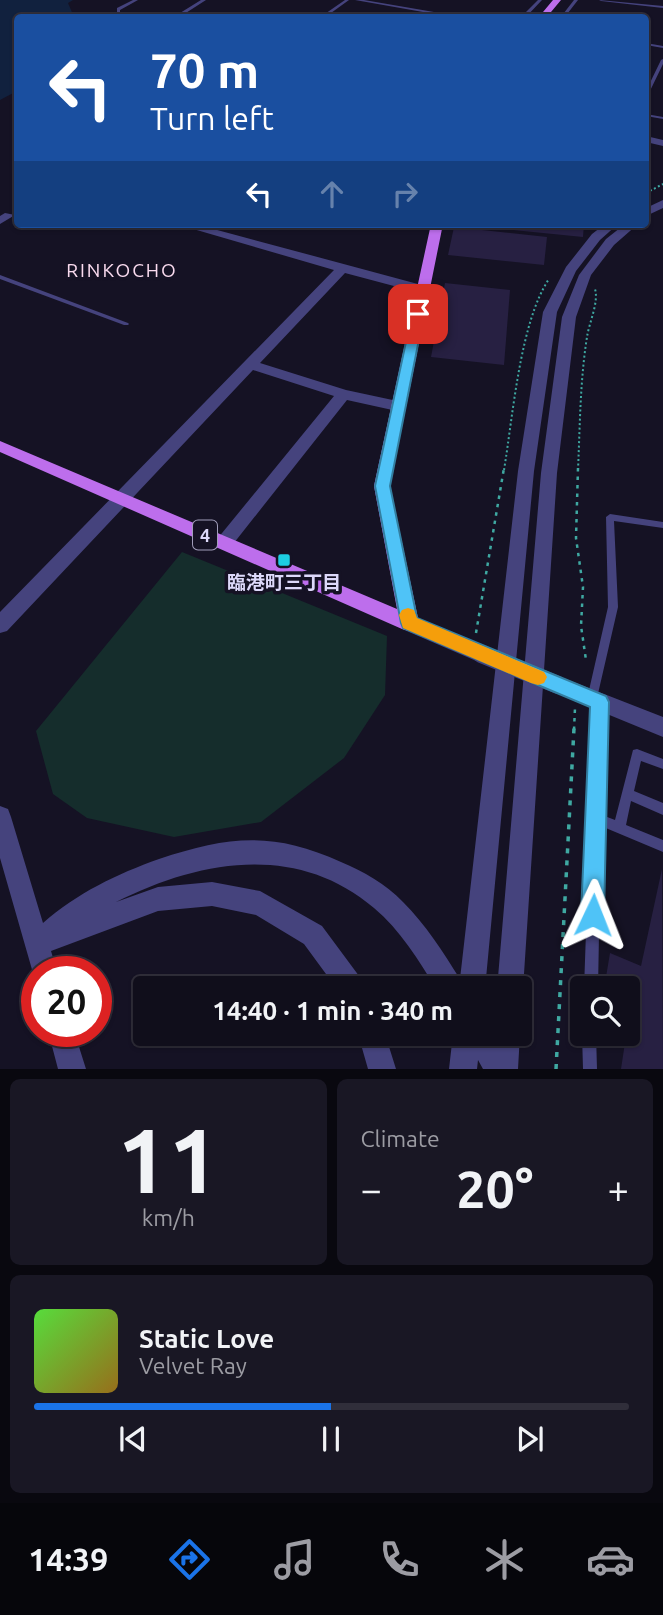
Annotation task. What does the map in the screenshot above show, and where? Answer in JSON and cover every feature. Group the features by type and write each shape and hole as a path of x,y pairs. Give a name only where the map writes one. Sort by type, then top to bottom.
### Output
{"main road":[{"path":"545,14 557,0"},
{"path":"409,623 383,486 397,406 436,228"},
{"name":"4","path":"0,446 409,623"}],"street":[{"path":"196,228 424,290"},
{"path":"473,976 526,471 550,312 570,270 596,237 607,228"},
{"path":"511,976 549,473 569,317 586,275 610,242 627,228"},
{"path":"0,625 342,269"},
{"path":"251,365 344,394 397,406"},
{"path":"224,543 344,394"},
{"path":"409,623 558,685 589,702 663,727"},
{"path":"0,818 40,956"},
{"path":"37,944 89,903 154,873 211,857 270,851 337,870 383,899 429,951 443,976"},
{"path":"37,944 158,899 212,894 260,903 313,934 344,976"},
{"path":"375,1046 382,1069"},
{"path":"463,1069 466,1046"},
{"path":"486,1046 501,1069"},
{"path":"501,1069 504,1046"},
{"path":"66,1047 72,1069"}],"lane":[{"path":"118,14 118,9 136,0"},
{"path":"181,14 206,0"},
{"path":"327,14 347,0"},
{"path":"357,0 443,14"},
{"path":"526,14 540,0"},
{"path":"565,14 576,0"},
{"path":"601,0 663,7"},
{"path":"649,89 663,60"},
{"path":"0,277 126,324"},
{"path":"591,976 596,818 589,702 613,607 610,517 663,524"},
{"path":"620,828 637,754 663,764"},
{"path":"628,794 663,809"},
{"path":"596,818 663,846"},
{"path":"589,1046 590,1069"}],"path":[{"path":"586,664 581,626 583,587 576,538 576,507 583,355 589,320 597,295 593,284"},
{"path":"556,1069 589,702"}],"green space":[{"path":"182,552 387,636 385,695 344,758 261,822 174,837 87,818 53,794 36,731"}],"water":[{"path":"0,0 73,0 68,3 73,14 14,14 14,93 0,100"}],"building":[{"path":"454,228 547,237 544,265 448,255"},
{"path":"502,228 584,228 583,237"},
{"path":"445,283 510,290 504,365 431,357"},
{"path":"662,869 663,1069 621,1069 625,1046 640,1046 640,976 606,976 610,953 641,966"}],"slow traffic":[{"path":"408,615 409,623 538,677"}],"place":[{"name":"臨港町三丁目","path":"284,560"}],"district":[{"name":"RINKOCHO","path":"122,270"}],"route":[{"path":"418,314 397,406 383,486 409,623 599,702 593,915"}]}
